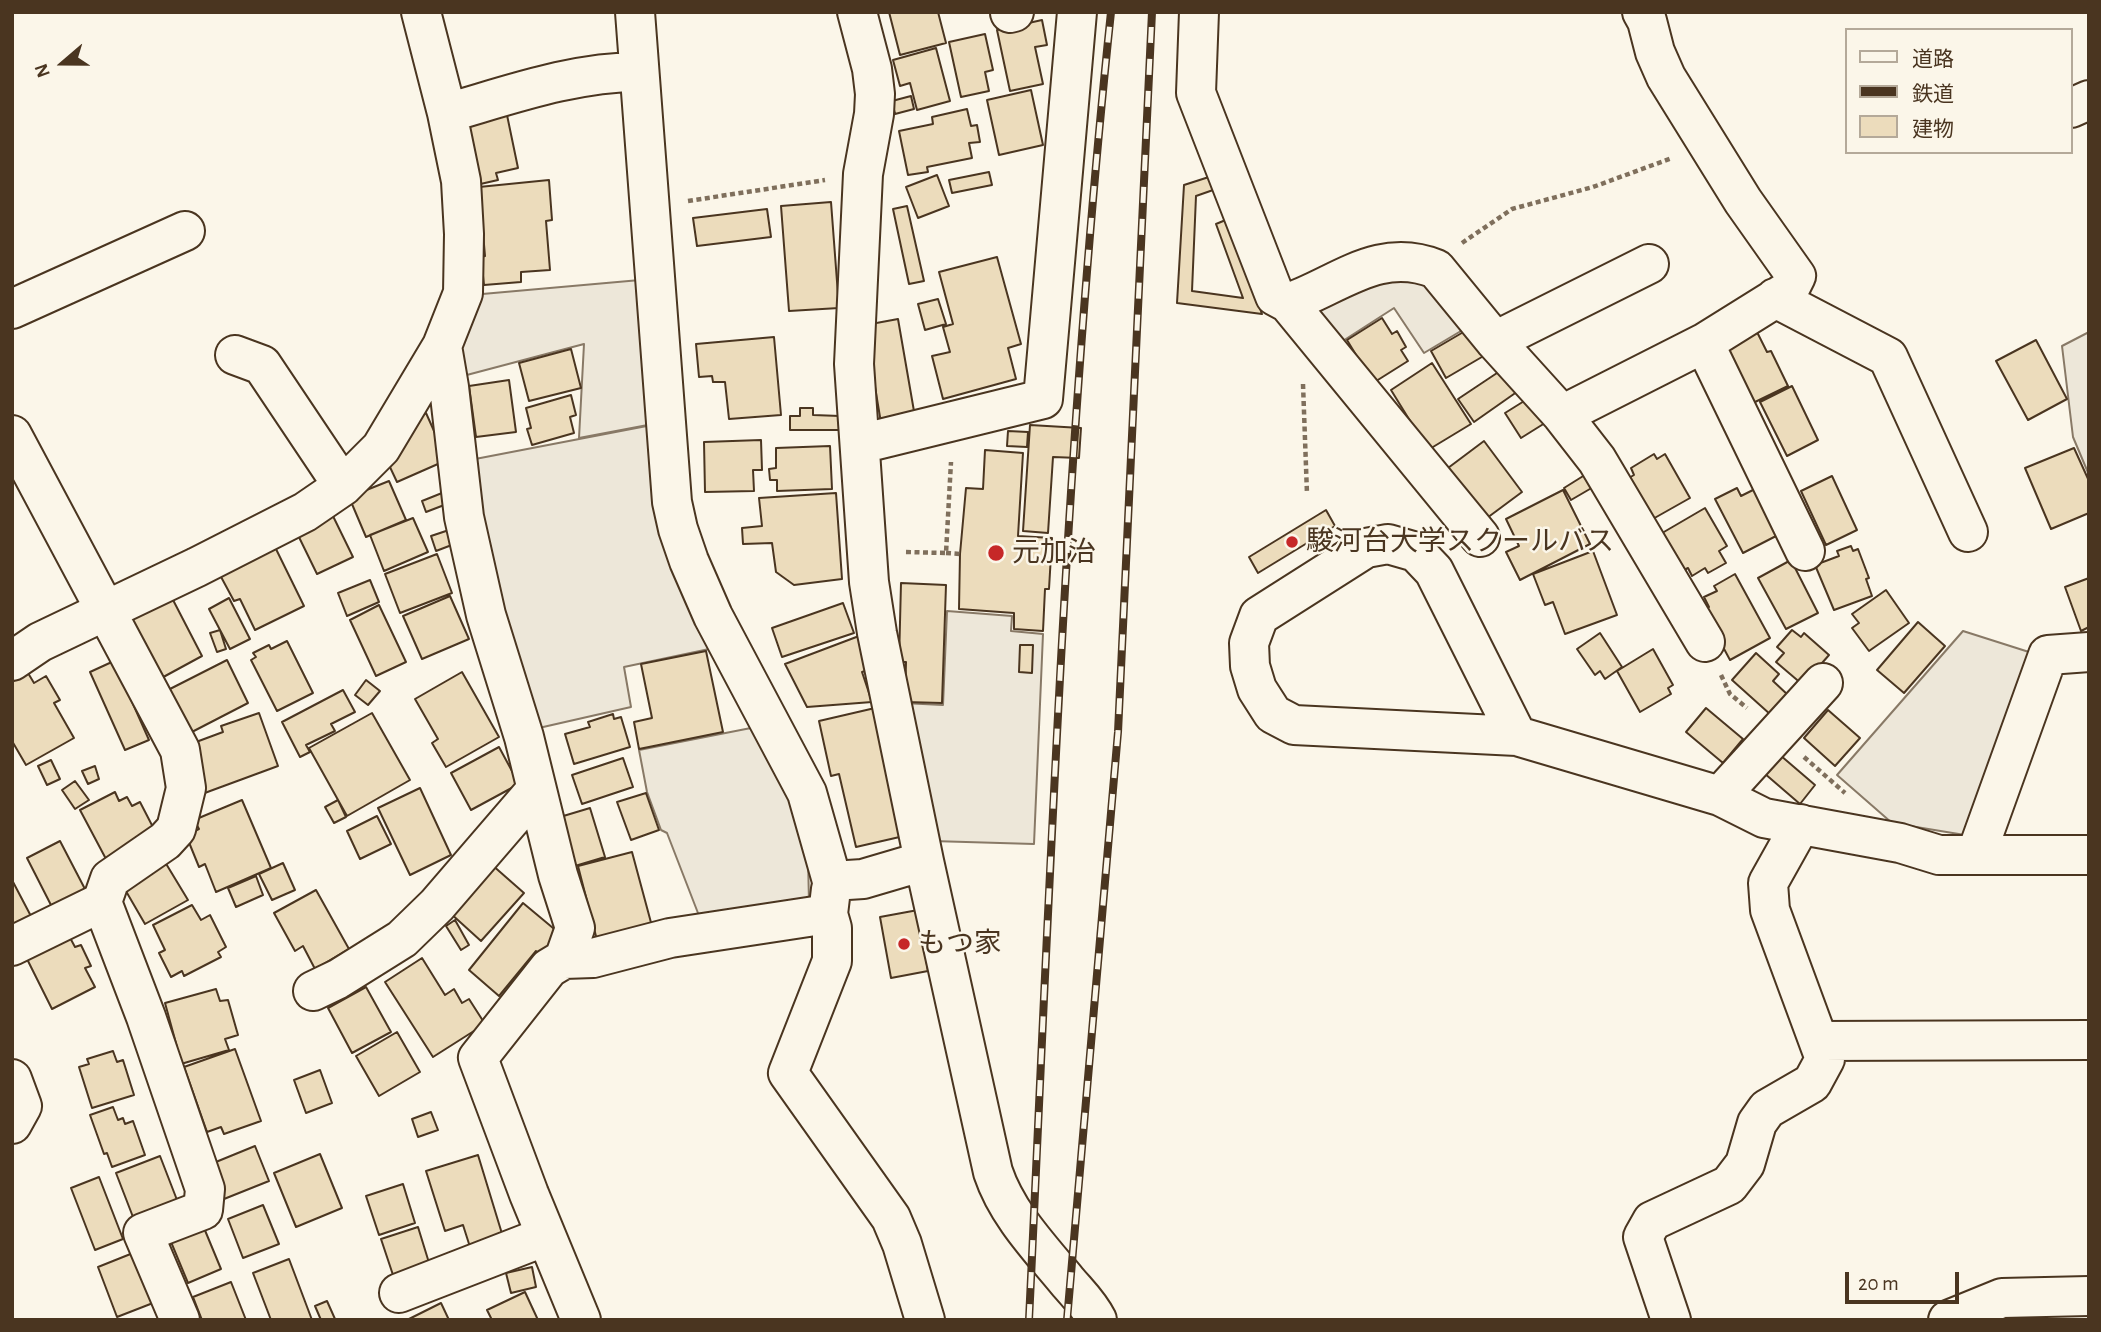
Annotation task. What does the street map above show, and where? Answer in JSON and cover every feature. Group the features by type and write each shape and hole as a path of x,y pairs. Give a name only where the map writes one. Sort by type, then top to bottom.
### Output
{"street":[{"path":"12,661 40,642 305,512 343,486 381,448 442,346 463,293 461,181 421,12"},
{"path":"635,12 672,502 678,529 713,616 807,793 830,897 832,961 788,1073 891,1218 902,1244 925,1320"},
{"path":"857,12 872,69 875,94 863,174 854,364 867,551 877,632 924,861 1000,1194 1032,1239 1090,1306 1097,1320"},
{"path":"860,444 1043,400 1077,12"},
{"path":"1199,12 1196,93 1275,296 1288,303 1480,537"},
{"path":"1563,415 1704,343 1789,290 1796,276 1749,210 1666,77 1642,12"},
{"path":"447,113 567,79 612,72 639,72"},
{"path":"2073,107 2089,100"},
{"path":"12,309 185,231"},
{"path":"1288,303 1309,296 1367,266 1382,263 1422,264 1436,269 1495,341 1563,415 1597,460 1705,642"},
{"path":"1495,341 1649,264"},
{"path":"1775,298 1888,357 1968,532"},
{"path":"1704,343 1805,551"},
{"path":"442,346 464,517 486,615 524,737 558,875 575,928 564,959"},
{"path":"235,355 262,365 343,486"},
{"path":"12,435 180,750 186,788 176,829 165,841 110,879 102,902 146,1017 205,1189 203,1210 143,1233 180,1320"},
{"path":"1517,736 1434,571 1416,552 1388,544 1366,548 1259,616 1249,643 1250,666 1257,690 1273,714 1294,725 1517,736 1709,793 1765,817 1889,841 1939,855 2089,855"},
{"path":"1976,855 2048,655 2089,652"},
{"path":"1709,793 1823,684"},
{"path":"313,991 338,979 402,939 437,905 536,790"},
{"path":"1671,1320 1643,1237 1652,1221 1729,1185 1745,1164 1757,1123 1767,1109 1812,1083 1825,1059 1770,911 1768,883 1801,824"},
{"path":"581,1320 478,1058 549,968 564,959 593,958 830,897 863,879 924,861"},
{"path":"12,946 102,902"},
{"path":"1819,1041 2089,1040"},
{"path":"12,1079 22,1106 12,1124"},
{"path":"399,1293 546,1236"},
{"path":"1948,1320 2002,1298 2089,1296"}],"path":[{"path":"1429,266 1512,209 1593,187 1709,144"},
{"path":"687,201 863,174"},
{"path":"1303,378 1307,494"},
{"path":"946,554 953,422"},
{"path":"867,551 960,554"}],"shaded area":[{"path":"1371,278 1426,278 1471,325 1424,353 1394,308 1335,346 1315,306"},
{"path":"640,280 653,424 579,438 584,344 463,376 460,333 471,295"},
{"path":"2089,332 2089,475 2073,437 2062,346"},
{"path":"652,425 714,648 624,667 631,707 530,730 470,460"},
{"path":"947,611 1012,616 1011,631 1043,634 1034,844 932,841 903,703 943,705"},
{"path":"1963,631 2051,659 1983,838 1892,823 1837,775"},
{"path":"756,727 796,816 808,859 809,902 703,926 667,833 661,830 647,792 639,750"}],"building":[{"path":"889,12 938,12 946,43 900,55"},
{"path":"1042,20 1047,45 1035,47 1043,84 1010,91 997,30"},
{"path":"985,34 993,70 985,72 989,91 961,97 949,42"},
{"path":"936,48 950,101 917,110 910,83 900,86 893,60"},
{"path":"1031,90 1043,145 999,155 987,100"},
{"path":"911,96 914,109 895,114 892,101"},
{"path":"967,109 971,126 977,125 980,142 969,143 972,158 927,167 928,172 908,175 899,131 933,124 932,117"},
{"path":"507,115 518,168 496,173 498,180 476,185 463,125"},
{"path":"989,172 992,185 952,193 949,180"},
{"path":"937,175 949,206 918,218 906,187"},
{"path":"1212,176 1216,189 1196,196 1192,291 1243,298 1216,224 1228,219 1262,314 1177,303 1184,185"},
{"path":"549,180 552,220 546,221 550,270 521,272 521,282 484,285 481,257 485,256 479,187"},
{"path":"831,202 839,308 789,311 781,206"},
{"path":"907,206 924,281 909,284 893,209"},
{"path":"767,209 771,237 697,246 693,218"},
{"path":"997,257 1021,344 1008,348 1016,379 943,399 932,356 950,352 943,327 953,324 939,272"},
{"path":"938,299 946,324 925,330 918,304"},
{"path":"1382,318 1392,334 1397,331 1406,347 1401,350 1408,361 1373,383 1347,340"},
{"path":"898,319 915,417 881,423 868,345 874,345 871,324"},
{"path":"1472,327 1487,354 1446,378 1431,351"},
{"path":"1756,330 1767,352 1771,351 1788,386 1753,403 1726,344"},
{"path":"774,337 781,415 729,419 725,382 713,382 712,376 699,377 696,344"},
{"path":"2036,340 2067,399 2028,420 1996,361"},
{"path":"571,349 581,388 529,401 519,363"},
{"path":"1432,363 1471,424 1428,450 1391,390"},
{"path":"1506,367 1521,389 1474,422 1458,399"},
{"path":"509,380 516,432 476,437 469,386"},
{"path":"1792,386 1818,440 1787,456 1760,402"},
{"path":"571,395 576,415 570,417 574,433 532,445 527,429 531,428 526,408"},
{"path":"1529,398 1545,423 1521,438 1505,413"},
{"path":"800,408 813,408 813,415 840,416 840,430 790,430 790,416 800,416"},
{"path":"426,413 447,460 397,482 389,465 407,421"},
{"path":"1030,425 1081,428 1079,458 1053,457 1048,533 1023,531"},
{"path":"1008,431 1028,432 1027,447 1007,446"},
{"path":"761,440 762,470 753,470 754,491 705,492 704,442"},
{"path":"1484,441 1522,492 1487,518 1448,468"},
{"path":"830,446 832,489 777,491 777,480 770,480 769,469 776,468 776,448"},
{"path":"2074,448 2089,481 2089,513 2051,529 2025,468"},
{"path":"985,450 1023,453 1018,536 1052,538 1043,631 1014,629 1014,613 959,609 960,554 966,488 983,489"},
{"path":"1654,454 1657,459 1665,454 1690,498 1651,520 1627,479 1634,475 1631,468"},
{"path":"1588,473 1595,486 1571,500 1564,488"},
{"path":"1832,476 1857,530 1826,545 1801,491"},
{"path":"389,481 406,520 366,537 349,497"},
{"path":"1759,487 1778,535 1743,553 1715,499 1737,488 1741,496"},
{"path":"1563,490 1590,544 1520,580 1506,552 1519,546 1506,519"},
{"path":"447,491 452,502 426,512 422,501"},
{"path":"836,493 842,579 794,585 776,572 772,543 743,544 742,528 762,526 759,498"},
{"path":"1705,508 1727,546 1719,551 1726,563 1708,573 1705,568 1692,576 1688,568 1678,573 1657,536"},
{"name":"駿河台大学スクールバス","path":"1326,510 1335,526 1258,573 1249,557"},
{"path":"331,512 353,557 317,574 295,529"},
{"path":"413,518 428,552 384,571 370,535"},
{"path":"452,529 457,543 436,551 431,536"},
{"path":"1851,546 1853,551 1858,549 1869,578 1866,579 1872,596 1834,610 1815,565 1839,556 1837,551"},
{"path":"275,547 304,606 255,630 240,599 234,601 220,575"},
{"path":"1593,551 1617,615 1565,634 1553,602 1545,605 1533,574"},
{"path":"437,554 452,593 400,613 385,574"},
{"path":"1791,560 1818,613 1786,629 1758,578"},
{"path":"1735,574 1770,638 1730,660 1708,619 1706,608 1709,607 1704,597 1717,591 1714,586"},
{"path":"2089,578 2089,627 2081,631 2065,587"},
{"path":"370,580 379,602 347,616 338,593"},
{"path":"901,583 946,585 942,703 905,702 906,662 899,662"},
{"path":"1886,590 1909,623 1869,651 1852,628 1859,623 1852,614"},
{"path":"450,596 469,639 422,659 403,616"},
{"path":"172,598 202,656 156,681 125,623"},
{"path":"229,598 250,639 230,649 209,609"},
{"path":"843,603 854,633 782,657 772,628"},
{"path":"379,605 406,662 376,676 350,620"},
{"path":"1918,622 1945,646 1904,693 1877,670"},
{"path":"220,630 226,649 217,652 210,633"},
{"path":"1792,630 1801,637 1804,633 1829,655 1803,685 1776,662 1784,653 1777,647"},
{"path":"1600,633 1622,667 1605,679 1600,671 1595,675 1577,649"},
{"path":"859,636 871,669 862,672 872,702 807,707 785,664"},
{"path":"287,641 313,693 277,711 251,660 256,657 253,653 269,645 271,649"},
{"path":"1020,645 1033,645 1032,673 1019,672"},
{"path":"1653,649 1673,685 1668,688 1671,694 1640,712 1617,671"},
{"path":"706,651 723,732 639,749 634,722 652,718 641,664"},
{"path":"1756,653 1779,674 1773,681 1788,695 1771,715 1732,680"},
{"path":"227,660 248,703 188,734 166,691"},
{"path":"114,661 149,740 125,750 90,672"},
{"path":"462,672 499,737 446,767 432,743 438,739 415,699"},
{"path":"28,673 34,683 46,676 60,700 54,703 74,738 26,765 12,741 12,682"},
{"path":"366,680 380,691 368,705 355,695"},
{"path":"343,690 355,712 331,724 335,731 306,745 310,752 300,757 282,722"},
{"path":"875,708 904,836 856,847 839,774 831,776 819,721"},
{"path":"1706,708 1743,739 1723,763 1686,732"},
{"path":"1828,710 1860,738 1835,766 1804,738"},
{"path":"259,713 278,766 202,794 188,745 223,732 221,726"},
{"path":"372,713 410,780 347,816 309,748"},
{"path":"613,714 614,719 621,717 630,747 574,764 565,734 590,727 588,722"},
{"path":"499,747 519,784 471,810 451,773"},
{"path":"1780,755 1815,785 1800,804 1764,773"},
{"path":"623,758 633,787 582,804 572,775"},
{"path":"51,760 60,779 47,785 38,766"},
{"path":"95,766 99,779 88,784 82,771"},
{"path":"75,781 89,800 75,809 62,790"},
{"path":"420,788 451,855 410,875 378,808"},
{"path":"115,792 119,801 127,797 132,806 140,802 156,833 106,859 80,810"},
{"path":"646,793 659,830 631,840 617,802"},
{"path":"242,800 271,868 216,892 205,864 199,867 186,835 199,829 194,820"},
{"path":"338,800 346,817 334,823 325,807"},
{"path":"590,808 605,857 575,866 560,817"},
{"path":"377,816 391,844 360,859 347,831"},
{"path":"60,841 86,891 53,909 27,858"},
{"path":"632,852 653,930 598,944 578,866"},
{"path":"165,862 188,900 145,924 123,886"},
{"path":"283,863 295,890 272,900 259,874"},
{"path":"491,864 524,893 481,941 449,912"},
{"path":"256,876 263,895 236,907 228,888"},
{"path":"12,880 33,920 12,931"},
{"path":"316,890 349,949 315,969 303,946 295,951 274,913"},
{"path":"523,903 559,933 542,955 536,951 499,996 469,970"},
{"path":"192,905 201,920 210,915 226,947 218,952 221,957 184,976 182,971 171,977 159,953 165,950 153,925"},
{"name":"もつ家","path":"918,910 928,971 891,978 880,917"},
{"path":"455,920 469,945 461,950 446,926"},
{"path":"68,934 75,947 81,945 91,966 85,968 95,987 52,1009 25,955"},
{"path":"422,958 445,995 454,989 462,1003 469,999 485,1024 433,1057 385,982"},
{"path":"366,987 391,1032 352,1053 328,1008"},
{"path":"216,989 220,1001 228,1000 238,1035 225,1039 229,1050 174,1066 169,1049 177,1047 165,1003"},
{"path":"397,1032 420,1072 379,1096 356,1056"},
{"path":"235,1049 261,1121 224,1134 221,1127 207,1132 184,1067"},
{"path":"113,1051 117,1062 123,1060 134,1095 92,1108 79,1067 89,1064 87,1059"},
{"path":"320,1070 332,1103 306,1113 294,1080"},
{"path":"113,1107 118,1120 123,1118 125,1124 133,1121 145,1155 112,1167 107,1153 104,1154 90,1115"},
{"path":"431,1112 438,1130 418,1137 412,1119"},
{"path":"255,1146 269,1181 224,1199 211,1164"},
{"path":"320,1154 342,1208 296,1227 274,1173"},
{"path":"478,1155 503,1237 470,1247 463,1225 445,1231 426,1171"},
{"path":"160,1156 177,1200 133,1217 116,1173"},
{"path":"99,1177 123,1239 95,1250 71,1188"},
{"path":"403,1184 415,1223 379,1235 366,1196"},
{"path":"263,1205 279,1244 243,1258 228,1219"},
{"path":"418,1227 430,1266 394,1278 381,1239"},
{"path":"204,1228 221,1269 188,1283 171,1242"},
{"path":"133,1253 153,1303 117,1317 98,1267"},
{"path":"289,1259 312,1320 271,1320 253,1273"},
{"path":"532,1267 536,1287 511,1293 506,1273"},
{"path":"231,1282 246,1320 202,1320 193,1297"},
{"path":"525,1292 538,1320 492,1320 487,1310"},
{"path":"327,1301 335,1319 321,1320 315,1306"},
{"path":"441,1303 449,1320 409,1319"}],"railway":[{"path":"1029,1320 1070,502 1095,175 1111,12"},
{"path":"1067,1320 1118,732 1152,12"}],"place":[{"name":"駿河台大学スクールバス","path":"1292,542"},
{"name":"元加治","path":"996,553"},
{"name":"もつ家","path":"904,944"}]}
